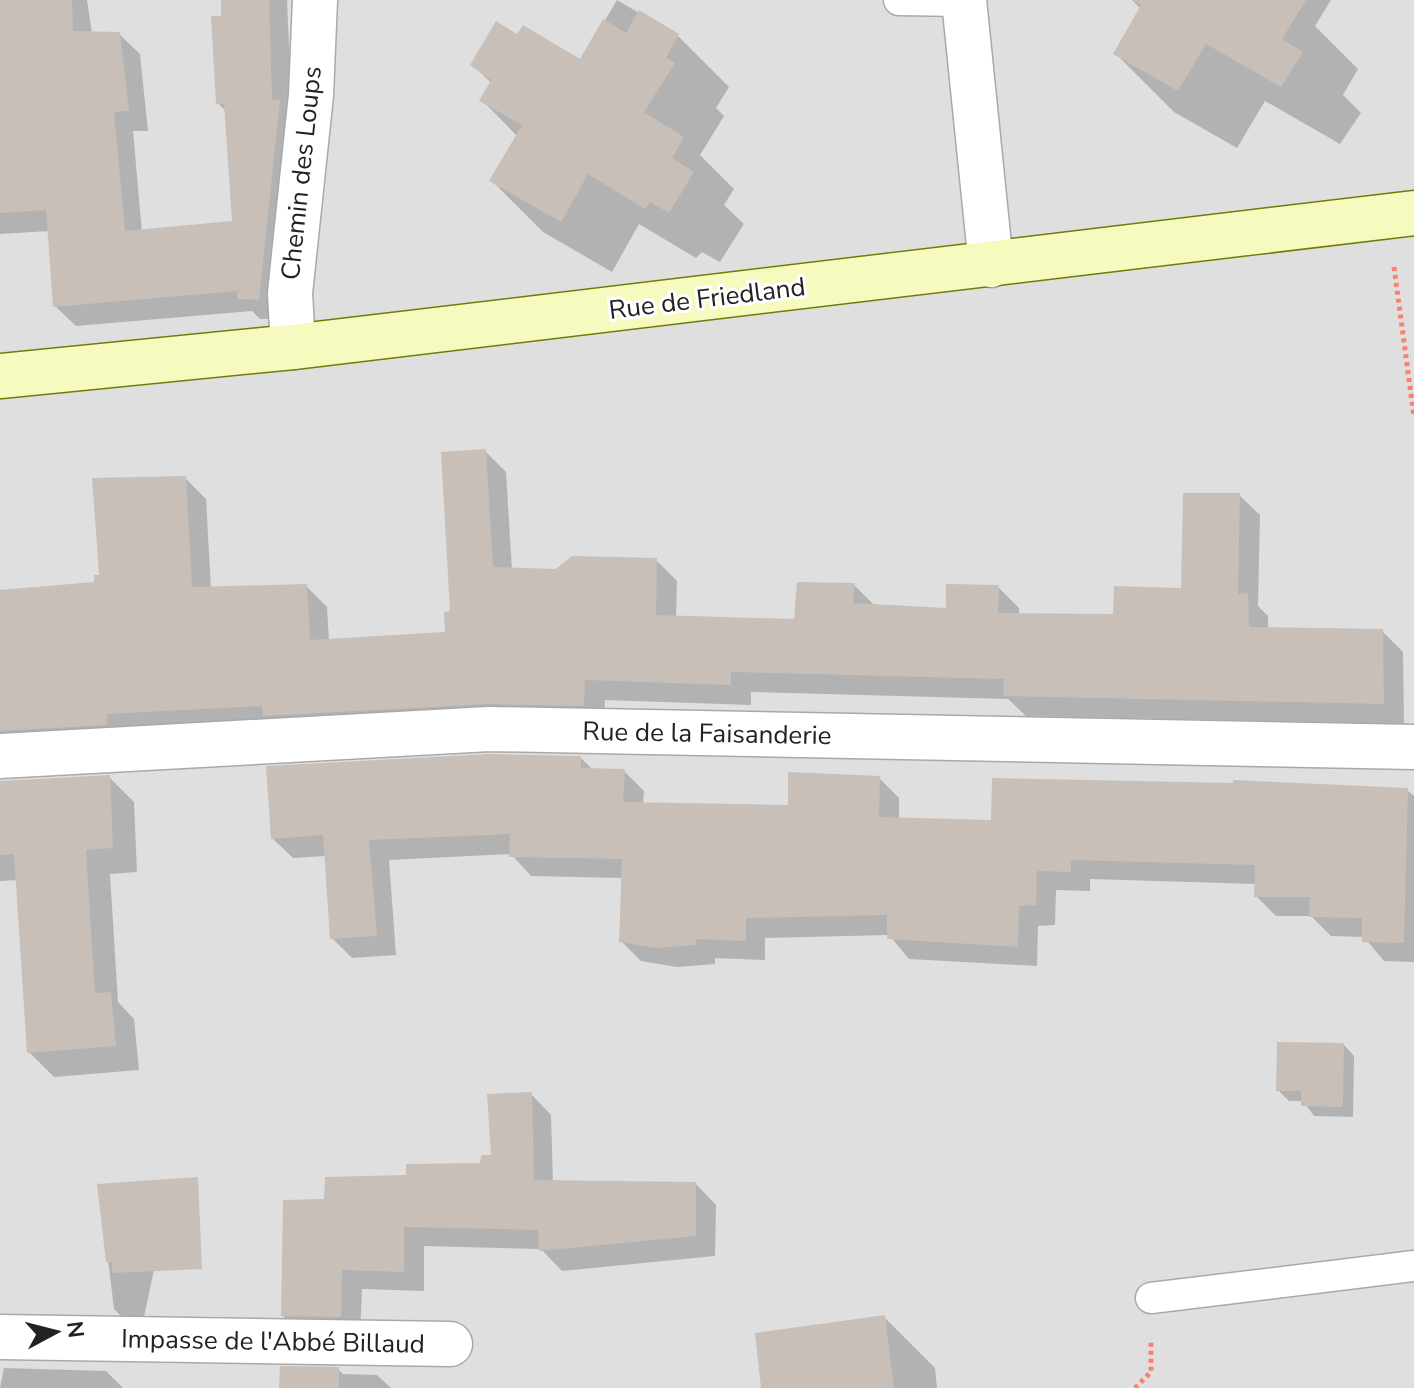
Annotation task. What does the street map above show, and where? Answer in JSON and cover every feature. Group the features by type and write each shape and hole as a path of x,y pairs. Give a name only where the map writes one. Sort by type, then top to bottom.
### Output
{"street":[{"name":"Chemin des Loups","path":"293,347 290,293 311,95 315,0"},
{"path":"964,1 991,265"},
{"name":"Rue de Friedland","path":"0,376 293,347 1400,215"},
{"name":"Rue de la Faisanderie","path":"0,756 489,729 1414,747"},
{"name":"Impasse de l'Abbé Billaud","path":"0,1337 450,1344"}],"lane":[{"path":"899,0 964,1"},
{"path":"1151,1298 1414,1266"}],"path":[{"path":"1400,215 1414,417"},
{"path":"1135,1388 1151,1372 1151,1298"}],"shaded area":[{"path":"0,0 1414,0 1414,1388 0,1388"}],"building":[{"path":"0,0 72,0 73,31 120,32 129,111 114,112 125,231 232,221 224,104 216,104 211,16 221,16 221,0 269,0 272,100 280,100 259,300 237,299 237,291 53,307 46,210 0,213"},
{"path":"1132,0 1306,0 1282,39 1303,52 1281,87 1206,44 1178,91 1113,54 1141,5"},
{"path":"639,10 679,34 666,58 675,63 644,112 684,137 672,158 694,172 669,213 650,202 645,209 588,174 561,222 489,181 522,125 479,101 491,80 470,65 496,21 517,34 523,25 580,59 603,19 626,33"},
{"path":"486,449 493,567 556,569 572,556 657,558 656,615 794,619 797,582 855,583 853,603 946,608 946,584 999,585 998,613 1113,614 1114,586 1181,588 1183,493 1240,493 1238,594 1248,593 1249,627 1383,629 1384,704 1003,696 1004,679 731,672 731,685 585,680 584,706 488,704 263,716 262,706 107,714 107,725 0,731 0,590 94,582 94,575 99,575 92,478 186,476 192,587 307,584 310,640 445,632 444,612 450,611 441,452"},
{"path":"489,754 581,756 581,768 625,769 623,802 788,805 788,772 880,776 879,817 991,820 992,778 1233,783 1233,780 1408,788 1404,943 1362,942 1362,918 1309,917 1310,897 1254,897 1255,865 1071,860 1071,872 1037,871 1036,905 1019,906 1018,947 887,939 887,915 746,918 746,941 696,939 696,945 656,948 619,942 622,859 509,857 510,834 369,840 377,936 330,939 323,835 271,839 266,766"},
{"path":"110,775 113,848 86,850 95,993 111,992 116,1046 27,1053 14,854 0,855 0,781"},
{"path":"1277,1042 1344,1043 1343,1107 1301,1106 1301,1091 1276,1091"},
{"path":"532,1092 534,1180 696,1182 696,1236 539,1251 538,1230 404,1227 404,1272 342,1270 341,1317 281,1316 283,1200 324,1199 325,1177 406,1175 406,1164 480,1163 481,1155 491,1155 487,1094"},
{"path":"198,1177 202,1269 112,1273 112,1262 106,1262 97,1184"},
{"path":"885,1315 894,1388 761,1388 755,1333"},
{"path":"280,1366 339,1367 339,1388 279,1388"}]}
